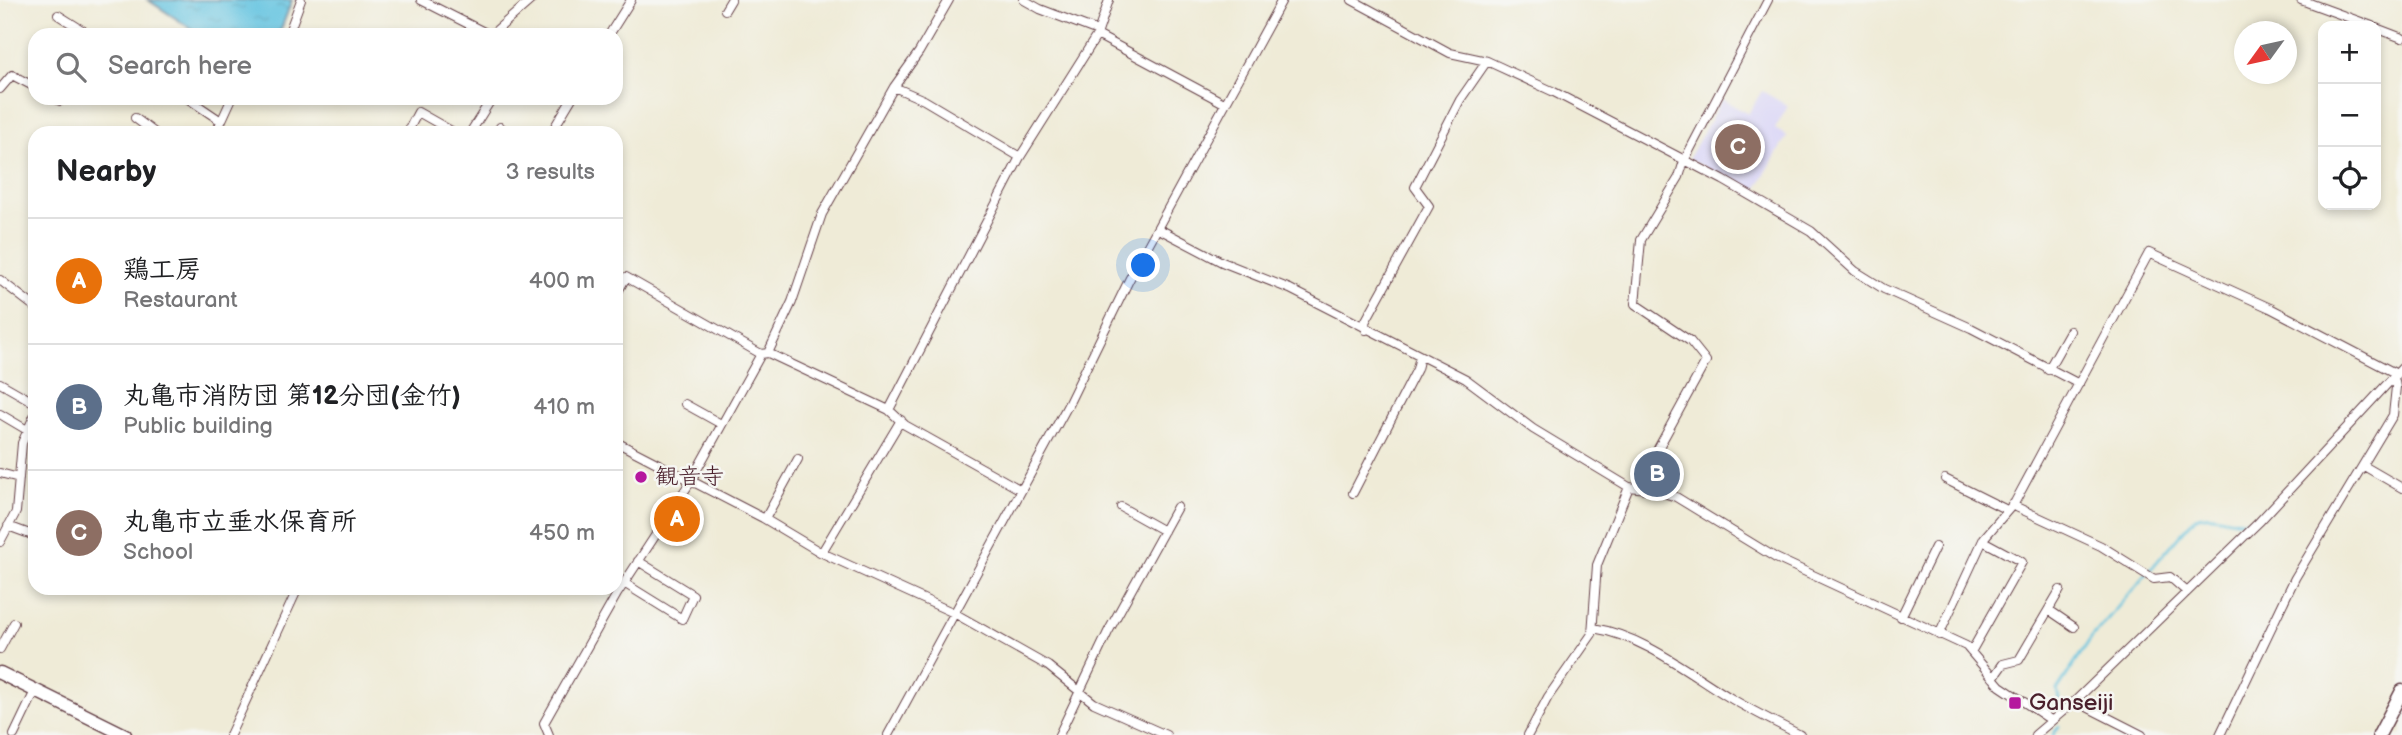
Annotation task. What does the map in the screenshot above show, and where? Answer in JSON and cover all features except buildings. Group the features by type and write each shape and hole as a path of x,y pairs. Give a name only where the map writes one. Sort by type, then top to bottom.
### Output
{"main road":[{"path":"0,673 125,735"},
{"path":"2379,735 2402,691"}],"street":[{"path":"291,28 301,0"},
{"path":"421,0 476,28"},
{"path":"498,28 531,0"},
{"path":"613,28 631,0"},
{"path":"725,9 731,0"},
{"path":"638,561 693,595 682,619 624,583 638,561 690,480 764,354 792,302 822,214 894,87 919,52 949,0"},
{"path":"1024,0 1098,33 1224,103"},
{"path":"888,410 1020,157 1098,33 1109,0"},
{"path":"888,735 1021,490 1224,103 1282,0"},
{"path":"1352,0 1450,53 1487,61 1552,91 1795,221 1855,271 1884,289 1970,328 2079,384"},
{"path":"1528,735 1548,697 1592,634 1592,601 1597,565 1633,487 1706,361 1690,341 1635,304 1641,240 1679,177 1684,161 1768,0"},
{"path":"2301,0 2358,21"},
{"path":"58,15 79,28"},
{"path":"2381,30 2402,37"},
{"path":"1366,330 1365,322 1429,206 1415,187 1424,166 1487,61"},
{"path":"0,89 12,75 28,83"},
{"path":"894,87 924,100 1020,157"},
{"path":"197,105 221,121"},
{"path":"219,126 229,105"},
{"path":"474,126 488,105"},
{"path":"555,126 568,105"},
{"path":"411,126 418,112 443,126"},
{"path":"135,118 146,126"},
{"path":"1159,229 1222,261 1290,289 1466,379 1533,429 1633,487 1676,497 1776,558 1966,646 1993,678 2052,720"},
{"path":"1939,635 1983,541 2009,508 2079,384 2148,253 2270,308 2393,375"},
{"path":"623,282 626,277 764,354 888,410 901,421 1021,490"},
{"path":"0,280 28,302"},
{"path":"2048,370 2070,331"},
{"path":"1353,494 1420,356"},
{"path":"2035,735 2075,701 2259,522 2402,368"},
{"path":"2220,735 2295,578 2393,415 2393,375"},
{"path":"0,383 28,399"},
{"path":"685,404 721,424"},
{"path":"0,414 27,430 22,443 19,499 0,542"},
{"path":"822,552 901,421"},
{"path":"623,446 765,519 822,552 954,613 1048,666 1094,703 1166,735"},
{"path":"765,519 798,459"},
{"path":"2364,466 2402,488"},
{"path":"0,473 19,478"},
{"path":"1945,479 2101,546 2154,579 2169,578 2187,592"},
{"path":"1121,507 1164,531"},
{"path":"1059,735 1177,507"},
{"path":"8,526 28,533"},
{"path":"1971,652 2022,562 1983,541"},
{"path":"1901,617 1935,547"},
{"path":"1993,678 2003,664 2019,660 2060,590"},
{"path":"230,735 295,595"},
{"path":"549,735 544,723 617,595"},
{"path":"2049,610 2074,627"},
{"path":"0,649 15,623"},
{"path":"1593,628 1613,631 1680,665 1733,699 1800,735"},
{"path":"14,735 35,691"},
{"path":"2075,701 2142,735"}],"shaded area":[{"path":"1762,91 1788,106 1775,129 1787,136 1753,195 1689,158 1722,99 1748,114"}],"water":[{"path":"148,0 292,0 282,28 190,28"}],"waterway":[{"path":"2061,709 2057,690 2091,638 2195,518 2211,516 2244,521 2261,515"},
{"path":"2053,735 2059,726"}],"place":[{"name":"丸亀市立垂水保育所","path":"1738,147"},
{"name":"丸亀市消防団 第12分団(金竹)","path":"1657,474"},
{"name":"観音寺","path":"641,477"},
{"name":"鶏工房","path":"677,519"},
{"name":"Ganseiji","path":"2015,703"}]}
